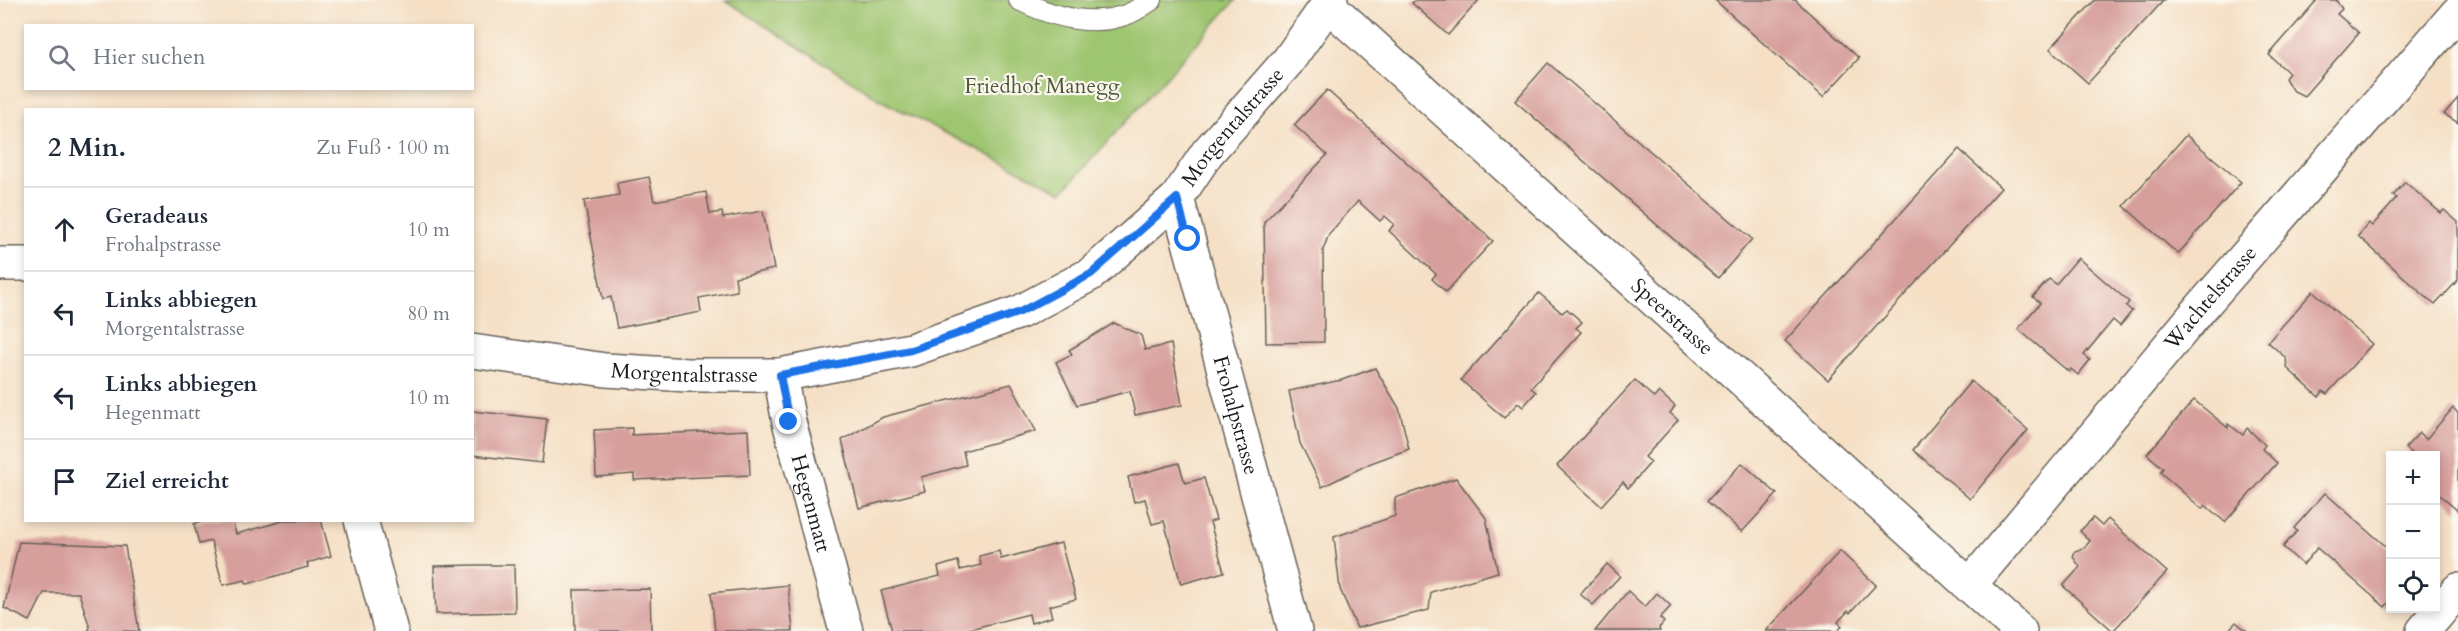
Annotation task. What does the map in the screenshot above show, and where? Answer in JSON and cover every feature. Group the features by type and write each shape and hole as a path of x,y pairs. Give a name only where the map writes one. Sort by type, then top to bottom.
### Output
{"street":[{"name":"Morgentalstrasse","path":"474,351 606,370 688,375 780,375 911,350 1020,312 1091,274 1177,198 1207,153 1288,61 1326,1"},
{"name":"Speerstrasse","path":"1326,1 2020,631"},
{"name":"Wachtelstrasse","path":"1969,586 2199,310 2458,12"},
{"name":"Frohalpstrasse","path":"1177,198 1295,631"},
{"path":"0,264 24,264"},
{"name":"Hegenmatt","path":"780,375 789,422 846,631"},
{"path":"362,522 391,631"},
{"path":"2423,631 2458,590"}],"lane":[{"path":"1019,0 1042,12 1083,21 1126,15 1152,0"}],"green space":[{"name":"Friedhof Manegg","path":"725,0 1236,0 1062,192 884,102"}],"building":[{"path":"1415,0 1479,0 1448,35 1412,3"},
{"path":"1715,0 1795,0 1859,58 1823,97"},
{"path":"2095,0 2164,0 2088,83 2050,49"},
{"path":"2317,0 2336,0 2342,9 2337,14 2359,33 2304,96 2292,90 2285,78 2289,73 2269,55"},
{"path":"1548,63 1752,239 1718,278 1515,101"},
{"path":"1327,90 1493,241 1446,292 1432,279 1436,274 1389,231 1394,224 1385,216 1380,221 1358,201 1329,234 1323,250 1324,342 1266,343 1264,222 1327,155 1294,125"},
{"path":"2458,98 2458,123 2444,114"},
{"path":"2186,135 2241,182 2178,254 2124,206"},
{"path":"1959,149 2001,188 1828,380 1785,341"},
{"path":"649,177 654,201 706,192 710,214 722,212 723,218 763,211 774,269 735,277 737,291 699,298 701,312 617,328 611,297 603,299 584,201 619,195 617,183"},
{"path":"2405,182 2441,213 2444,210 2458,222 2458,280 2435,305 2358,236 2369,223 2372,226 2397,198 2393,196"},
{"path":"2078,258 2129,302 2126,306 2132,311 2120,326 2113,320 2084,355 2090,360 2078,375 2071,369 2069,372 2018,329 2040,303 2033,297 2049,279 2056,284"},
{"path":"2313,291 2372,344 2327,394 2323,391 2319,397 2287,368 2286,358 2268,342"},
{"path":"1539,293 1562,313 1567,309 1582,322 1576,328 1581,332 1531,388 1536,392 1523,407 1518,403 1504,418 1461,380"},
{"path":"1114,323 1141,335 1145,350 1171,344 1182,405 1135,415 1130,391 1077,405 1056,362 1072,354 1069,350"},
{"path":"1375,368 1399,408 1409,449 1371,463 1322,487 1300,443 1289,391 1342,380"},
{"path":"1635,380 1654,398 1659,392 1675,406 1670,413 1678,420 1645,457 1651,462 1628,488 1623,482 1601,506 1557,466"},
{"path":"1971,381 2028,430 1970,499 1913,450"},
{"path":"1011,384 1036,431 963,451 966,465 921,477 925,491 859,508 842,440 883,417"},
{"path":"2194,400 2228,428 2228,424 2243,435 2247,428 2265,445 2262,449 2277,463 2225,522 2205,505 2202,509 2160,472 2163,468 2147,454"},
{"path":"2453,408 2458,413 2458,511 2440,495 2440,451 2408,451 2405,448 2419,433 2426,439"},
{"path":"474,411 547,419 542,463 474,455"},
{"path":"632,428 632,435 748,430 750,475 634,480 634,474 596,477 594,430"},
{"path":"1179,463 1185,483 1204,478 1216,520 1210,522 1224,572 1181,584 1164,521 1152,524 1145,499 1134,502 1128,477"},
{"path":"1742,463 1777,494 1742,532 1707,501"},
{"path":"1456,478 1486,518 1498,572 1431,592 1429,610 1357,628 1340,589 1334,537 1395,516 1395,498"},
{"path":"2325,493 2386,546 2385,607 2317,548 2303,565 2283,547 2297,531 2294,528"},
{"path":"2093,518 2102,526 2108,519 2167,572 2113,631 2063,586 2080,567 2073,557 2075,551 2084,548 2090,541 2080,531"},
{"path":"233,522 236,534 279,522 322,522 331,556 307,563 308,567 247,584 245,580 223,585 211,541 199,544 194,524"},
{"path":"19,542 125,546 139,631 88,631 90,628 79,593 44,593 30,621 4,608"},
{"path":"1061,543 1076,599 1049,606 1052,617 1031,623 1029,614 962,631 892,631 881,591 940,576 938,567 958,561 960,570 981,565 979,556 999,551 1001,559"},
{"path":"1840,551 1876,585 1850,613 1848,611 1838,622 1842,626 1838,631 1766,631"},
{"path":"1607,564 1620,576 1593,605 1580,594"},
{"path":"514,565 515,612 436,614 434,566"},
{"path":"788,585 793,631 715,631 711,593"},
{"path":"650,589 651,631 575,631 574,590"},
{"path":"1628,591 1645,607 1657,593 1671,606 1660,618 1664,622 1659,628 1660,631 1595,631"},
{"path":"2236,622 2247,631 2228,631"}],"route":[{"path":"789,422 780,375 911,350 1020,312 1091,274 1177,198 1188,239"}]}
